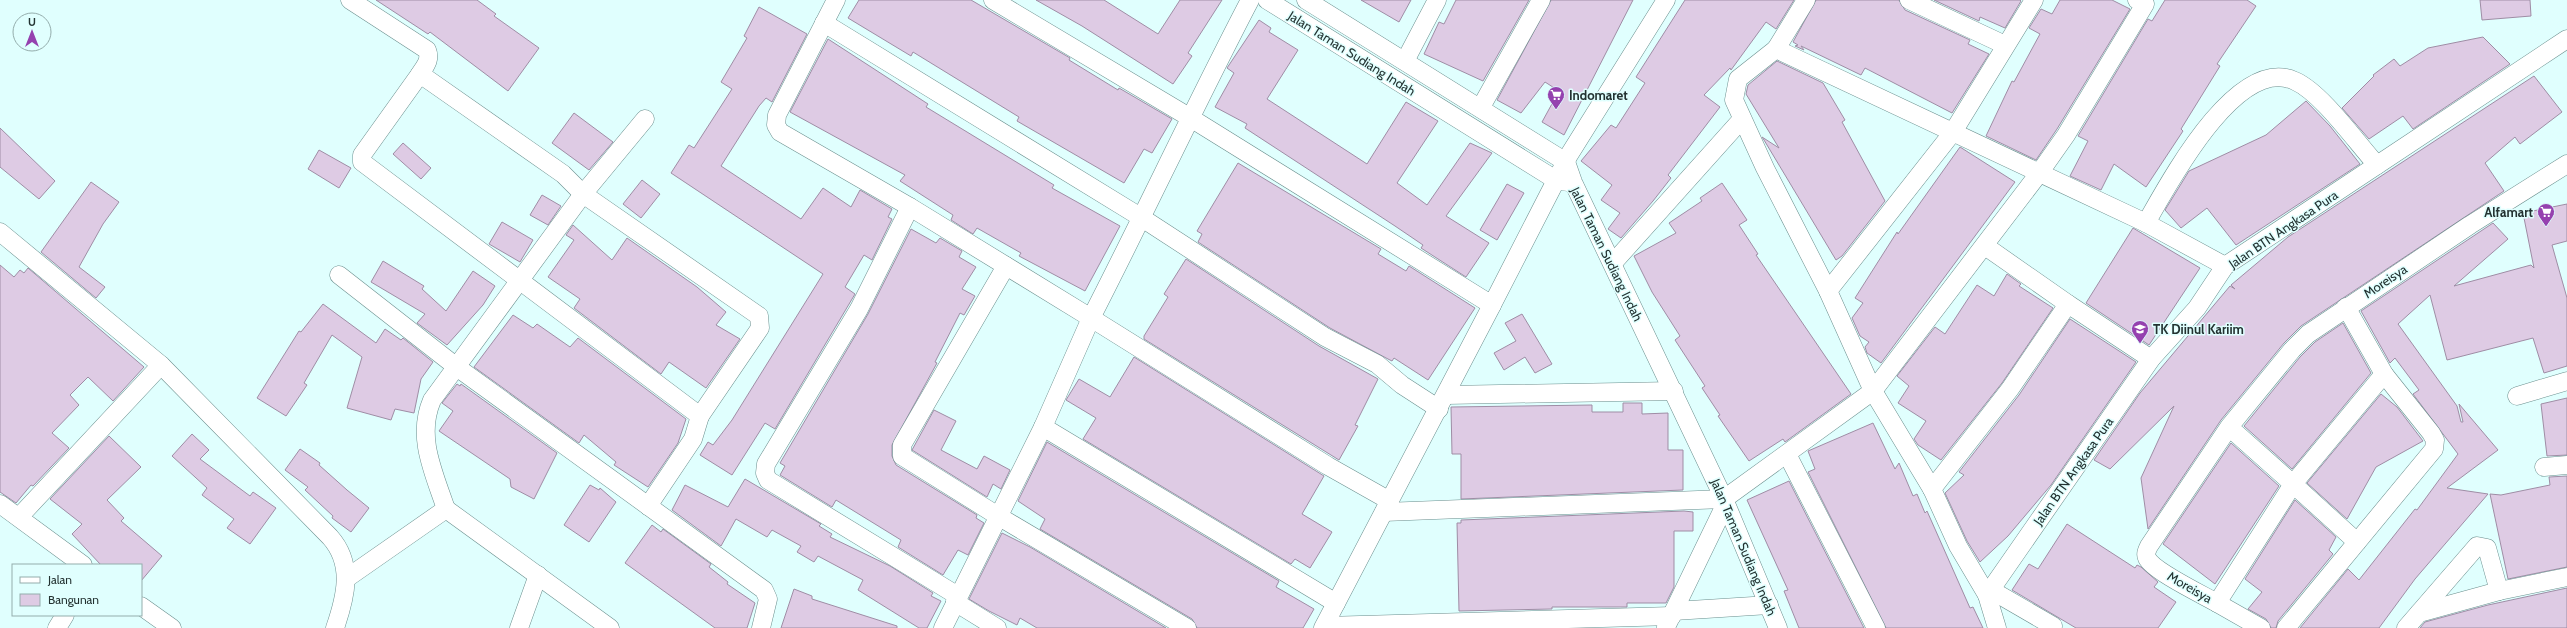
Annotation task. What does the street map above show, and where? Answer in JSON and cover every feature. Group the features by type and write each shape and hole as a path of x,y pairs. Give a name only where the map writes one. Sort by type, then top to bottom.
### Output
{"street":[{"path":"350,0 427,50 428,60 420,74 362,155 362,162 520,279 700,416"},
{"path":"836,0 776,115 777,128 780,132 910,207 1091,318 1328,466 1387,506 1725,501"},
{"path":"993,0 1189,117 1492,305"},
{"path":"943,628 956,599 1043,427 1091,318 1142,218 1189,117 1250,0"},
{"name":"Jalan Taman Sudiang Indah","path":"1267,0 1565,181 1613,263 1674,391 1725,501 1778,628"},
{"path":"1306,0 1481,107 1566,162"},
{"path":"1405,61 1437,0"},
{"path":"1481,107 1541,0"},
{"path":"1666,0 1566,162 1565,181 1492,305 1324,627 1670,618 1769,605"},
{"path":"1806,0 1776,49 1735,84 1734,100 1742,119 1828,291 1873,391 1932,489 1958,546 1989,593 1997,628"},
{"path":"1909,0 2005,45"},
{"path":"1828,291 1953,132 2034,0"},
{"path":"1670,618 1725,501 1786,454 1873,391 1985,246 2066,135 2144,1"},
{"path":"824,23 1142,218 1325,336 1377,364 1402,385 1442,402 1674,391"},
{"name":"Jalan BTN Angkasa Pura","path":"1989,593 2151,359 2197,308 2225,266 2567,39"},
{"path":"1776,49 2146,223 2225,266"},
{"path":"420,74 563,174 583,194 759,316 760,328 700,416 693,439 648,506"},
{"path":"2146,223 2190,152 2210,125 2231,102 2255,82 2270,77 2283,77 2306,87 2377,165"},
{"path":"610,628 446,509 427,450 424,430 426,414 432,400 458,368 520,279 583,194 645,119"},
{"path":"1613,263 1742,119"},
{"name":"Moreisya","path":"2384,374 2293,484 2217,603 2176,581 2149,561 2146,555 2149,546 2229,427 2299,343 2346,307 2470,224 2567,164"},
{"path":"910,207 859,309 766,464 765,473 768,480 956,599 997,628"},
{"path":"0,232 161,365 339,547 344,560 347,578 335,628"},
{"path":"1985,246 2068,304 2151,359"},
{"path":"1006,266 901,452 906,460 1187,628"},
{"path":"339,275 458,368 764,590 768,599 761,628"},
{"path":"1932,489 2010,389 2068,304"},
{"path":"2286,628 2431,455 2435,445 2431,433 2384,374 2346,307"},
{"path":"19,517 161,365"},
{"path":"2517,396 2567,381"},
{"path":"1043,427 1336,603"},
{"path":"2229,427 2358,542"},
{"path":"1786,454 1876,628"},
{"path":"2544,467 2567,465"},
{"path":"0,504 81,564"},
{"path":"347,578 446,509"},
{"path":"2406,628 2477,546 2487,548 2499,591"},
{"path":"519,628 538,576"},
{"path":"2419,613 2499,591 2567,577"},
{"path":"1989,593 2053,627"},
{"path":"2217,603 2261,628"},
{"path":"142,607 164,626"},
{"path":"57,628 64,616"}],"building":[{"path":"376,0 477,0 496,14 494,16 539,48 508,91 430,32 428,34"},
{"path":"859,0 971,0 1070,58 1069,60 1118,90 1119,88 1172,119 1152,153 1144,149 1124,183 1017,121 1019,117 913,52 911,56 848,18"},
{"path":"1036,0 1104,0 1158,34 1180,0 1222,0 1188,53 1192,56 1173,84 1082,26"},
{"path":"1361,0 1411,0 1399,22"},
{"path":"1456,0 1529,0 1483,81 1424,54 1439,22 1444,24"},
{"path":"1551,0 1633,0 1564,135 1542,122 1559,91 1545,82 1521,113 1497,100"},
{"path":"1685,0 1794,0 1776,29 1766,22 1731,70 1730,68 1704,95 1720,107 1668,175 1671,178 1621,238 1608,229 1620,213 1601,200 1612,185 1581,161 1611,125 1616,128 1645,83 1636,77"},
{"path":"1816,0 1899,0 1905,10 1970,40 1968,44 1989,54 1952,113 1865,68 1861,75 1801,46 1804,50 1795,46 1798,45 1793,42"},
{"path":"1934,0 2021,1 2005,28 1980,17 1979,21"},
{"path":"2060,0 2112,0 2130,9 2057,129 2036,160 1986,136 2012,81 2014,82 2040,34 2029,28 2041,9 2052,14"},
{"path":"2165,0 2247,0 2256,6 2217,64 2220,66 2181,129 2183,131 2146,187 2114,164 2101,190 2070,176 2088,141 2078,136 2148,19 2152,21"},
{"path":"2480,0 2530,0 2531,16 2482,20"},
{"path":"759,7 807,34 772,102 766,98 759,106 721,166 801,219 823,188 851,207 860,190 892,209 888,217 892,219 872,260 864,255 845,287 855,294 775,429 765,423 732,475 700,455 708,442 713,445 732,420 823,274 671,173 689,145 694,148 732,89 721,82 747,38 744,36"},
{"path":"1259,20 1271,28 1269,32 1298,50 1267,99 1367,164 1406,102 1438,121 1397,183 1427,205 1470,143 1492,153 1446,216 1489,243 1466,277 1421,248 1423,245 1395,226 1245,128 1247,124 1215,107 1234,73 1227,68"},
{"path":"2483,37 2510,64 2413,129 2403,116 2369,139 2342,108 2374,76 2373,75 2394,59 2400,66 2428,48"},
{"path":"828,39 928,104 926,107 1054,185 1052,188 1120,226 1085,291 1019,256 1021,253 977,228 973,234 951,220 953,215 900,181 905,175 790,112"},
{"path":"1777,61 1823,83 1845,120 1842,122 1885,201 1842,256 1836,260 1762,137 1779,148 1746,94 1748,85"},
{"path":"2534,76 2562,112 2520,144 2515,137 2485,163 2504,191 2301,326 2284,343 2221,420 2148,529 2141,478 2174,406 2110,469 2094,460 2140,393 2230,286 2235,289 2231,285 2288,237"},
{"path":"2306,101 2330,126 2360,164 2236,245 2207,208 2181,228 2165,210 2189,171 2266,135"},
{"path":"574,113 613,142 589,170 552,143"},
{"path":"0,128 55,181 39,199 0,167"},
{"path":"403,143 431,168 421,179 393,154"},
{"path":"1960,147 2015,182 1881,363 1867,353 1865,347 1869,342 1860,336 1852,318 1863,303 1855,298 1897,232 1898,234"},
{"path":"319,150 351,168 339,188 308,169"},
{"path":"1238,163 1381,249 1378,254 1406,271 1409,266 1475,308 1428,380 1394,358 1392,361 1330,328 1198,242 1202,234 1197,231"},
{"path":"642,180 660,194 641,218 623,204"},
{"path":"91,182 119,202 103,224 79,267 105,287 96,298 41,252"},
{"path":"1722,183 1747,220 1739,225 1758,254 1756,255 1851,394 1785,442 1783,439 1749,461 1718,416 1720,415 1702,388 1705,386 1675,340 1680,336 1652,292 1634,256 1676,233 1669,223 1702,201 1700,198"},
{"path":"1507,184 1524,193 1497,240 1480,230"},
{"path":"542,195 561,206 548,225 530,215"},
{"path":"2567,204 2567,241 2552,245 2567,298 2567,366 2544,373 2533,338 2447,360 2430,295 2398,324 2457,406 2461,422 2463,422 2459,404 2498,450 2447,488 2488,494 2415,579 2379,628 2300,628 2348,569 2359,580 2415,509 2417,510 2458,454 2413,394 2419,390 2395,358 2390,363 2361,311 2493,223 2508,239 2454,286 2531,265 2534,268 2523,213"},
{"path":"502,222 533,240 520,262 489,244"},
{"path":"573,225 612,260 627,238 697,287 726,312 716,325 740,339 706,388 669,362 661,374 574,308 580,299 548,277 574,240 566,235"},
{"path":"2133,228 2200,268 2149,345 2086,303"},
{"path":"911,229 936,243 940,238 962,251 959,257 976,267 962,289 975,296 964,315 960,313 935,362 937,363 892,445 892,456 896,465 977,515 976,518 984,523 968,555 958,550 943,575 898,547 901,540 836,500 832,507 780,475 785,466 780,463 868,314"},
{"path":"1186,259 1319,346 1378,379 1355,425 1358,426 1339,460 1144,339 1144,336 1168,297 1164,294"},
{"path":"383,261 424,286 422,289 446,311 473,271 495,286 483,305 447,345 417,323 425,314 371,282"},
{"path":"0,265 14,277 20,270 24,273 28,268 144,367 113,401 88,377 70,395 79,405 52,433 69,448 33,486 31,485 16,503 0,492"},
{"path":"2007,274 2021,284 2019,286 2053,308 2002,383 1941,460 1918,445 1914,439 1926,421 1898,403 1909,386 1897,376 1935,327 1945,334 1977,285 1994,296"},
{"path":"323,304 376,343 385,329 401,340 403,338 433,362 421,379 414,413 395,409 391,420 347,408 362,357 332,335 304,383 307,385 286,416 257,398 299,331 301,332"},
{"path":"1522,314 1552,364 1535,373 1525,357 1504,370 1494,353 1516,341 1505,323"},
{"path":"513,315 533,328 537,324 570,347 578,338 686,419 678,443 648,487 614,465 616,462 584,435 579,443 474,367"},
{"path":"2070,319 2136,362 2051,485 2008,536 1980,562 1967,541 1945,493 1964,475 1959,472 2019,395"},
{"path":"2343,323 2371,373 2292,469 2244,426 2300,357 2315,342"},
{"path":"1134,357 1324,476 1302,514 1332,532 1310,568 1295,559 1291,564 1083,439 1096,418 1066,400 1079,379 1110,397"},
{"path":"457,384 460,386 461,384 557,453 534,499 511,487 510,479 439,431 453,411 442,403"},
{"path":"2381,394 2397,407 2423,441 2376,467 2347,519 2307,483"},
{"path":"2567,398 2567,455 2547,456 2541,404"},
{"path":"1623,403 1642,403 1642,414 1668,413 1668,450 1683,450 1683,490 1461,499 1461,454 1452,454 1451,407 1592,405 1592,412 1623,412"},
{"path":"934,410 956,421 941,450 977,469 984,456 1010,470 1001,489 993,484 987,497 912,450"},
{"path":"1873,423 1895,469 1899,463 1913,496 1917,494 1925,513 1927,511 1970,608 1973,607 1983,628 1886,628 1808,472 1815,469 1808,451"},
{"path":"192,434 209,450 200,459 250,496 253,492 276,508 250,544 227,528 234,519 202,495 207,488 172,456"},
{"path":"109,436 141,467 107,500 124,518 121,521 162,556 142,580 142,564 100,564 72,534 82,524 50,499"},
{"path":"1047,442 1279,581 1276,587 1314,609 1303,628 1197,628 1192,619 1040,529 1045,519 1018,501"},
{"path":"2231,443 2279,486 2215,584 2163,544"},
{"path":"300,449 320,463 319,465 369,508 351,532 332,518 333,516 305,490 308,487 285,470"},
{"path":"2567,476 2567,567 2508,579 2490,494 2501,495 2550,485 2549,477"},
{"path":"745,479 821,524 819,526 832,534 830,537 890,566 933,593 931,596 941,601 927,628 919,628 858,590 863,580 818,556 814,562 797,552 801,546 772,530 767,537 736,519 721,546 672,510 685,485 728,507"},
{"path":"1789,481 1864,628 1799,628 1784,591 1788,590 1747,500"},
{"path":"590,485 599,490 600,488 616,502 589,542 564,525"},
{"path":"2295,500 2336,537 2329,550 2333,554 2278,621 2276,628 2271,628 2266,619 2248,609 2262,592 2245,579"},
{"path":"1684,511 1693,512 1693,531 1674,531 1674,587 1666,603 1627,603 1627,607 1552,607 1552,609 1459,611 1457,523 1461,523 1461,520"},
{"path":"2067,524 2135,568 2137,565 2141,567 2158,582 2154,587 2176,602 2158,628 2076,628 2012,590 2029,564 2038,569"},
{"path":"652,525 661,532 663,529 711,564 709,567 728,582 727,584 755,603 747,628 715,628 625,563"},
{"path":"1002,533 1030,547 1166,628 1037,628 1020,618 1017,625 989,611 969,599"},
{"path":"2567,588 2567,628 2420,628 2425,622 2488,605"},
{"path":"794,589 812,596 812,599 897,626 897,628 781,628"}],"place":[{"name":"Indomaret","path":"1556,110"},
{"name":"Alfamart","path":"2546,227"},
{"name":"TK Diinul Kariim","path":"2140,344"}]}
